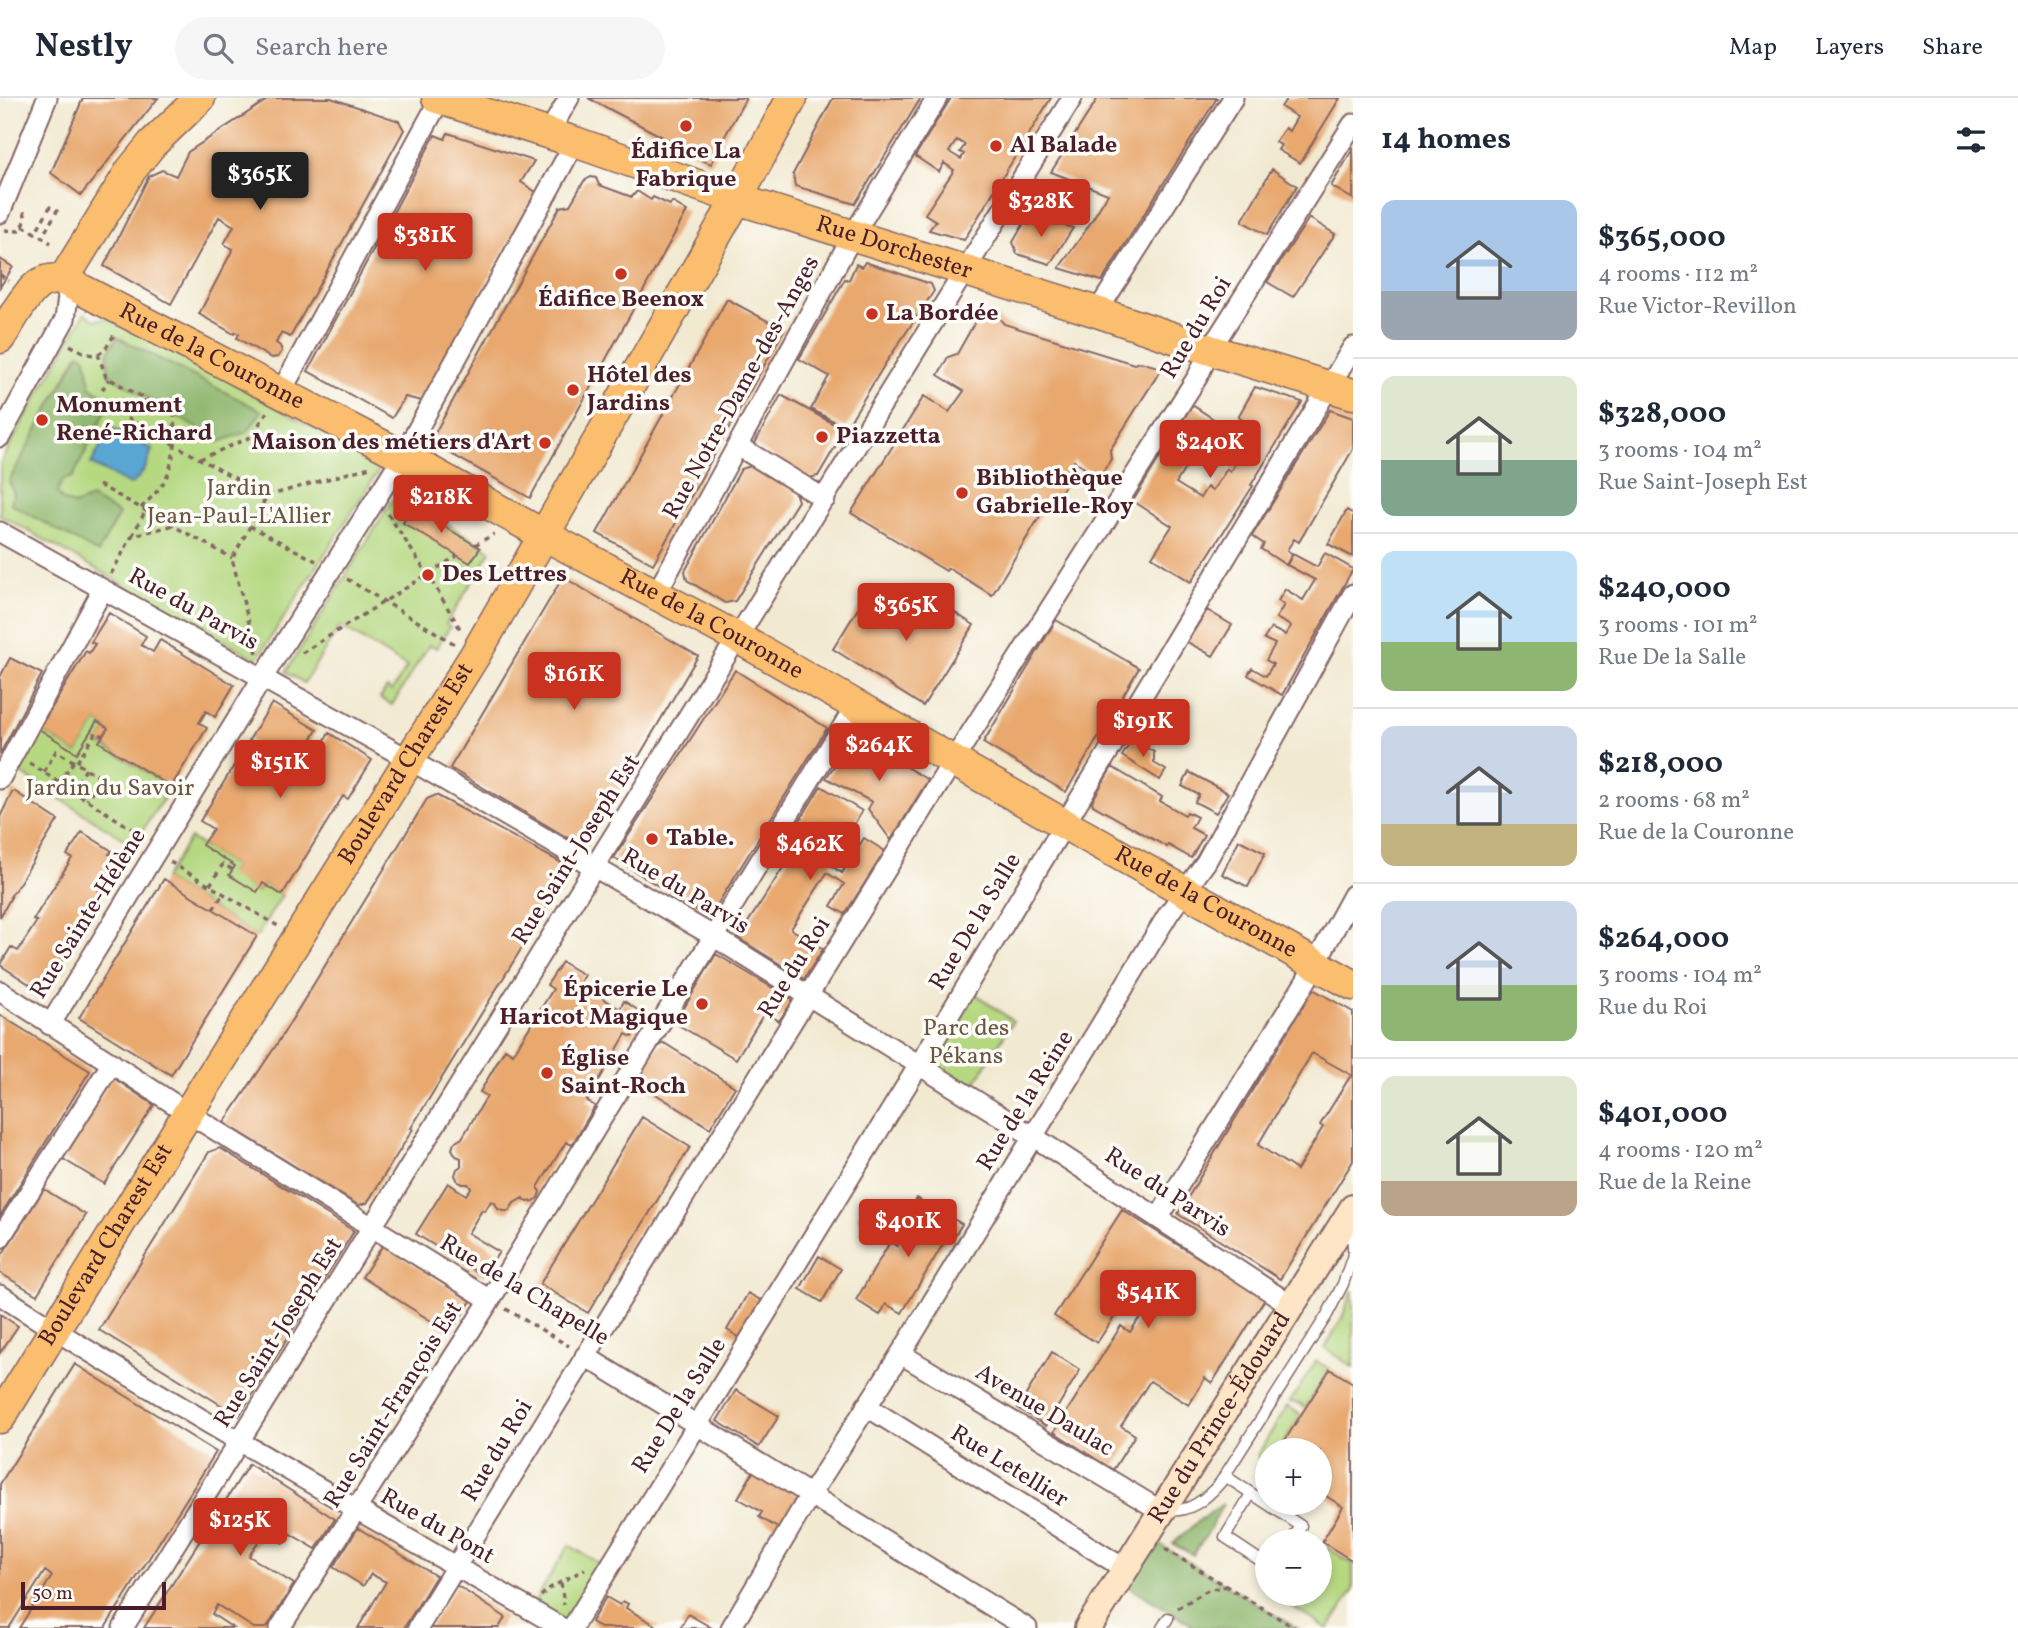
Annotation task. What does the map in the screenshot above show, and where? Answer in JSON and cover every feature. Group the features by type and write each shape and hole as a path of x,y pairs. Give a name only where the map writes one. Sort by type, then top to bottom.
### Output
{"main road":[{"path":"0,338 39,284 52,279 63,280 131,170 167,128 200,98"},
{"name":"Boulevard Charest Est","path":"0,1418 475,655 737,199 792,98"},
{"name":"Rue Dorchester","path":"438,99 562,138 737,199 1341,390"},
{"name":"Rue de la Couronne","path":"63,280 403,456 738,638 1353,985"}],"street":[{"path":"0,213 47,98"},
{"path":"167,128 180,98"},
{"name":"Rue Sainte-Hélène","path":"50,1025 263,677 403,456 562,138 569,98"},
{"name":"Rue Notre-Dame-des-Anges","path":"656,594 853,236 937,98"},
{"name":"Rue Saint-Joseph Est","path":"124,1628 1072,98"},
{"path":"1097,312 1233,98"},
{"path":"281,392 438,99"},
{"name":"Rue du Roi","path":"418,1628 953,761 1198,376 1210,350 1353,124"},
{"path":"0,438 65,318 68,297 63,280"},
{"name":"Rue De la Salle","path":"572,1628 919,1065 1064,824 1341,390 1353,347"},
{"path":"738,446 825,499"},
{"name":"Rue du Parvis","path":"0,532 410,760 713,936 1034,1137 1291,1305"},
{"path":"0,779 103,589"},
{"name":"Rue de la Reine","path":"731,1628 810,1495 901,1354 1169,913 1213,850 1353,594"},
{"name":"Rue Saint-François Est","path":"279,1628 490,1300 856,705"},
{"path":"1159,1217 1316,963 1353,895"},
{"name":"Rue de la Chapelle","path":"0,991 188,1113 490,1300"},
{"path":"0,1238 112,1063"},
{"name":"Rue du Prince-Édouard","path":"1088,1628 1352,1209"},
{"name":"Rue du Pont","path":"0,1295 241,1441 562,1628"},
{"name":"Avenue Daulac","path":"901,1354 1161,1511"},
{"name":"Rue de la Chapelle","path":"585,1356 1027,1628"},
{"name":"Rue Letellier","path":"866,1406 1125,1569"}],"lane":[{"path":"1352,1209 1353,1248"},
{"path":"1161,1511 1180,1511 1197,1506 1225,1476 1327,1315 1343,1284 1353,1255"},
{"path":"1225,1476 1301,1526 1299,1529"},
{"path":"1251,1494 1225,1537 1255,1557"},
{"path":"1162,1628 1170,1615"}],"path":[{"path":"23,226 35,233 50,207 57,211 42,237 51,243"},
{"path":"0,275 6,278"},
{"path":"66,342 88,355 98,354 106,349 118,327"},
{"path":"98,354 106,377 174,415 175,446 171,471 160,488 141,508"},
{"path":"102,390 109,379"},
{"path":"200,460 251,437 281,392"},
{"path":"138,413 146,399"},
{"path":"128,418 267,496"},
{"path":"263,677 232,558 267,496 403,456"},
{"path":"99,485 232,558"},
{"path":"377,498 428,575 475,655"},
{"path":"103,589 146,510"},
{"path":"132,536 173,525"},
{"path":"250,526 331,569 475,655"},
{"path":"297,656 457,556"},
{"path":"59,782 96,732 103,736"},
{"path":"43,772 56,751 100,777 87,800"},
{"path":"13,753 87,800 210,886 298,938"},
{"path":"72,791 86,769"},
{"path":"210,886 223,864 233,870"},
{"path":"213,909 223,894"},
{"name":"Rue de la Chapelle","path":"490,1300 585,1356"},
{"path":"1146,1536 1295,1628"},
{"path":"530,1609 550,1588 584,1569 608,1569"},
{"path":"1170,1615 1208,1590 1226,1586"}],"green space":[{"name":"Jardin Jean-Paul-L'Allier","path":"85,313 94,320 120,318 381,467 257,659 0,515 0,463"},
{"path":"117,337 262,411 247,432 219,442 108,374 108,353"},
{"path":"79,353 86,358 91,387 111,400 73,477 63,480 57,492 62,500 74,505 91,498 119,514 98,553 11,504 14,493 9,481"},
{"path":"397,493 491,551 446,624 450,627 436,648 429,645 392,705 380,698 387,688 392,691 407,667 340,626 304,683 286,672"},
{"name":"Jardin du Savoir","path":"97,721 108,728 99,743 171,787 133,845 17,771 39,729 77,753"},
{"path":"190,838 235,866 230,874 257,892 263,883 282,895 257,936 164,879"},
{"name":"Parc des Pékans","path":"966,987 1013,1021 967,1096 919,1065"},
{"path":"1353,1289 1353,1367 1325,1348 1342,1318"},
{"path":"1316,1361 1330,1369 1305,1408 1290,1402"},
{"path":"1287,1406 1301,1415 1286,1438 1268,1438"},
{"path":"1223,1504 1193,1555 1173,1544 1197,1522"},
{"path":"1146,1536 1255,1602 1255,1606 1261,1606 1297,1628 1189,1628 1191,1624 1118,1580"},
{"path":"569,1545 608,1569 572,1628 530,1609"},
{"path":"1332,1551 1353,1564 1353,1591 1326,1628 1292,1606 1332,1606"}],"water":[{"path":"110,427 152,449 144,469 130,485 91,464"},
{"path":"865,1208 885,1220 879,1229 859,1217"}],"building":[{"path":"83,98 158,98 81,195 51,173"},
{"path":"270,98 331,98 399,121 404,130 292,334 290,337 281,333 276,343 282,351 278,357 271,358 237,338 239,334 236,332 234,334 199,314 233,249 224,244 234,226 219,217 171,304 104,266 149,176 162,170 176,176 188,152"},
{"name":"Édifice La Fabrique","path":"588,98 746,98 711,164"},
{"path":"833,98 921,98 855,204 795,186 793,174"},
{"path":"951,98 1051,98 964,240 929,230 936,221 925,214 954,170 944,163 939,172 915,156","holes":["957,140 965,145 960,152 964,154 961,159 949,152"]},
{"path":"1098,98 1217,98 1102,281 1059,268 1108,194 1051,172"},
{"path":"1287,98 1340,98 1300,163 1278,150 1281,145 1275,142 1285,128 1289,131 1297,117 1281,107"},
{"path":"448,133 534,161 521,182 536,192 422,401 405,397 392,418 308,371 435,135 445,139"},
{"path":"1353,149 1353,199 1331,186"},
{"path":"1272,169 1297,186 1267,235 1242,221"},
{"path":"591,177 596,178 599,185 632,197 637,191 651,200 653,197 670,205 672,202 687,211 530,498 430,442 560,207 570,205 584,181"},
{"path":"1030,213 1073,228 1050,264 1017,254 1013,242"},
{"path":"1309,218 1335,234 1293,297 1267,282"},
{"path":"0,259 13,267 0,287"},
{"path":"865,262 931,284 934,291 846,428 811,409 829,376 799,359 845,279 849,280 856,264 862,267"},
{"path":"727,299 784,330 653,564 597,533"},
{"path":"980,313 999,318 1004,324 1134,364 1140,362 1162,368 1110,450 1111,459 1099,478 1074,461 1060,481 1066,484 1054,501 1048,503 992,595 948,568 946,571 851,513 924,396 949,412 964,391 938,375 948,357 957,354"},
{"path":"1255,387 1302,402 1251,485 1253,486 1191,582 1152,557 1172,526 1133,501 1192,405 1215,420 1176,483 1200,498 1207,487 1212,491 1227,469 1230,472 1240,455 1222,444 1229,433 1248,445 1252,439 1240,432 1247,423 1238,417"},
{"path":"781,395 845,430 818,476 808,478 754,445"},
{"path":"1330,410 1353,418 1353,449 1299,542 1294,539 1287,550 1292,554 1286,565 1261,549 1264,544 1252,536"},
{"path":"751,466 795,492 798,501 735,601 725,603 687,580 685,571 741,469"},
{"path":"412,507 480,548 470,563 403,523"},
{"path":"1347,510 1353,514 1353,557 1328,544"},
{"path":"1325,553 1353,569 1282,695 1248,675 1252,668 1266,676 1273,664 1266,660 1275,644 1264,639 1271,628 1285,635 1291,626 1276,618 1284,605 1278,601 1285,589 1303,600 1315,580 1287,565 1293,554 1317,567"},
{"path":"563,577 698,656 585,848 450,768"},
{"path":"913,586 974,625 923,706 833,649 864,599 893,617"},
{"path":"1207,610 1232,625 1213,656 1187,642"},
{"path":"109,613 146,636 141,645 153,652 160,640 234,685 215,717 206,711 199,723 207,728 171,787 99,742 108,728 97,721 77,753 39,729 86,651 89,653 95,644 91,642"},
{"path":"1056,620 1139,668 1066,792 983,743"},
{"path":"10,658 42,674 0,754 0,677"},
{"path":"735,670 827,728 709,918 614,858"},
{"path":"272,703 317,730 310,741 321,747 329,733 372,760 348,799 343,796 282,895 263,883 257,892 229,875 235,866 202,845 213,829 200,821 243,751 261,762 267,752 249,740"},
{"path":"850,738 863,740 863,744 928,780 891,840 868,809 872,802 826,778"},
{"path":"1132,740 1154,752 1154,763 1166,770 1160,780 1122,756"},
{"path":"1112,767 1162,797 1160,801 1185,815 1187,812 1197,817 1191,828 1204,835 1191,858 1093,805 1092,801"},
{"path":"1189,772 1228,793 1216,813 1195,802 1199,795 1182,786"},
{"path":"821,786 862,811 830,865 842,873 864,838 885,851 845,914 831,906 844,884 827,873 791,929 823,949 804,979 738,938 793,852 784,847"},
{"path":"14,791 58,820 0,917 0,817"},
{"path":"436,795 571,868 367,1203 358,1205 224,1123 277,1044 427,799"},
{"path":"82,832 112,851 109,854 123,863 107,888 102,885 98,891 101,893 77,931 79,933 40,991 0,965 11,947 18,951 37,921 33,920 72,858 67,855"},
{"path":"1239,840 1265,853 1248,887 1222,874"},
{"path":"164,879 257,936 171,1075 79,1018"},
{"path":"716,954 793,1000 779,1021 765,1012 736,1059 675,1023"},
{"name":"Église Saint-Roch","path":"562,962 584,975 579,984 620,1009 624,1001 645,1015 632,1037 626,1034 587,1101 595,1106 572,1145 566,1142 538,1187 538,1198 528,1202 523,1198 514,1203 509,1211 498,1209 491,1201 485,1211 482,1210 468,1233 499,1252 483,1276 416,1234 448,1183 466,1195 471,1188 468,1184 458,1182 455,1175 461,1166 461,1158 456,1156 452,1149 454,1143 462,1138 487,1096 480,1092 505,1049 513,1054 553,989 547,985"},
{"path":"1313,989 1353,1012 1353,1161 1280,1279 1178,1214","holes":["1312,1053 1351,1075 1320,1125 1323,1127 1297,1170 1258,1145"]},
{"path":"0,1015 90,1071 0,1216"},
{"path":"664,1043 735,1087 710,1128 635,1081 655,1049"},
{"path":"112,1077 154,1105 104,1184 63,1159"},
{"path":"642,1117 690,1147 588,1313 540,1284"},
{"path":"220,1148 354,1231 239,1416 99,1330 209,1152"},
{"path":"44,1189 86,1215 37,1295 0,1273 0,1258"},
{"path":"917,1198 962,1224 951,1242 946,1239 902,1313 886,1304 880,1315 856,1300 890,1242 897,1246 911,1223 905,1219"},
{"path":"1122,1210 1265,1299 1212,1383 1205,1378 1189,1405 1150,1381 1121,1426 1135,1435 1113,1470 1054,1432 1121,1326 1130,1332 1142,1314 1124,1302 1097,1343 1054,1316"},
{"path":"383,1245 471,1301 450,1333 362,1277"},
{"path":"819,1256 841,1269 822,1302 800,1289"},
{"path":"748,1293 766,1303 744,1340 727,1330"},
{"path":"0,1314 18,1326 0,1353"},
{"path":"1052,1352 1080,1370 1046,1426 1018,1408"},
{"path":"75,1364 216,1452 105,1628 19,1628 52,1576 45,1571 9,1628 0,1628 0,1484"},
{"path":"1330,1369 1353,1383 1353,1561 1332,1548 1332,1529 1330,1529 1343,1507 1332,1500 1332,1438 1286,1438"},
{"path":"736,1390 779,1416 759,1447 717,1421"},
{"path":"249,1464 335,1519 316,1549 289,1533 283,1543 265,1532 252,1551 249,1556 294,1584 271,1621 266,1628 254,1628 217,1605 212,1614 233,1628 144,1628"},
{"path":"755,1469 803,1498 783,1531 759,1517 762,1512 738,1498"},
{"path":"358,1528 436,1576 404,1628 358,1628 386,1582 371,1574 363,1586 333,1567"},
{"path":"456,1585 505,1617 499,1628 429,1628"},
{"path":"606,1597 620,1605 623,1601 628,1604 626,1608 660,1628 601,1628 591,1622"},
{"path":"688,1614 712,1628 680,1628"}],"place":[{"name":"Édifice La Fabrique","path":"686,126"},
{"name":"Al Balade","path":"996,146"},
{"name":"Édifice Beenox","path":"621,274"},
{"name":"La Bordée","path":"872,314"},
{"name":"Hôtel des Jardins","path":"573,390"},
{"name":"Monument René-Richard","path":"42,420"},
{"name":"Piazzetta","path":"822,437"},
{"name":"Maison des métiers d'Art","path":"545,443"},
{"name":"Bibliothèque Gabrielle-Roy","path":"962,493"},
{"name":"Des Lettres","path":"428,575"},
{"name":"Table.","path":"652,839"},
{"name":"Épicerie Le Haricot Magique","path":"702,1004"},
{"name":"Église Saint-Roch","path":"547,1073"}]}
